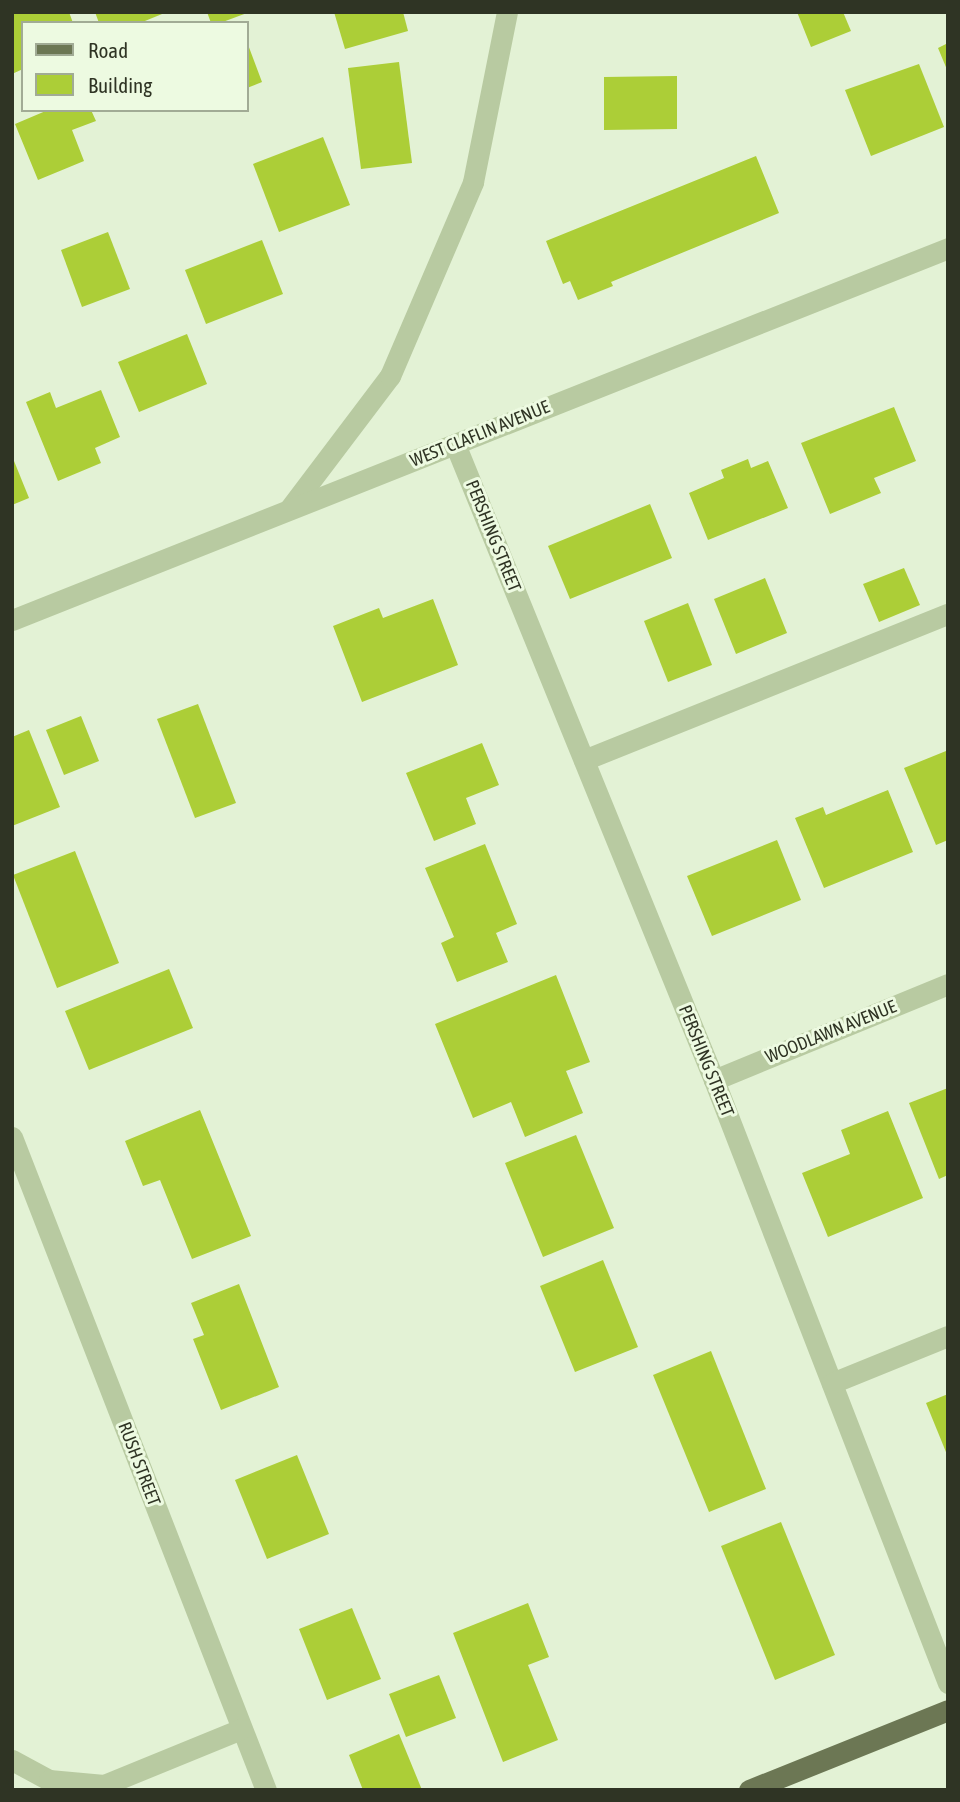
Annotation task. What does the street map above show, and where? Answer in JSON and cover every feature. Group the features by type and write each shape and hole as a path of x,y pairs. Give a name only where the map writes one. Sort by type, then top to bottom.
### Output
{"main road":[{"path":"749,1790 948,1710"}],"street":[{"path":"289,510 390,376 473,181 508,12"},
{"name":"WEST CLAFLIN AVENUE","path":"12,620 948,248"},
{"name":"PERSHING STREET","path":"455,444 714,1080 948,1683"},
{"path":"584,760 948,614"},
{"name":"WOODLAWN AVENUE","path":"714,1080 948,984"},
{"name":"RUSH STREET","path":"12,1137 266,1790"},
{"path":"832,1382 948,1336"},
{"path":"12,1760 49,1780 104,1785 241,1729"}],"building":[{"path":"19,12 69,12 72,21 21,21 21,70 12,74 12,15"},
{"path":"95,12 167,12 145,21 98,21"},
{"path":"207,12 247,12 225,21 210,21"},
{"path":"334,12 403,12 408,31 345,49"},
{"path":"797,12 843,12 851,31 811,47"},
{"path":"948,43 948,72 938,48"},
{"path":"248,45 262,82 248,88"},
{"path":"399,62 412,163 361,169 348,68"},
{"path":"919,64 944,127 871,156 845,90"},
{"path":"677,76 677,129 604,130 604,77"},
{"path":"43,112 92,112 96,121 72,130 84,161 38,180 15,124"},
{"path":"323,137 350,205 279,232 253,164"},
{"path":"756,156 779,213 611,282 613,286 578,300 570,281 563,284 546,241"},
{"path":"108,232 130,289 82,307 61,250"},
{"path":"262,240 283,294 206,324 185,270"},
{"path":"187,334 207,384 139,412 118,362"},
{"path":"101,390 120,437 95,448 101,463 58,481 26,402 50,392 56,408"},
{"path":"894,407 916,461 874,478 881,493 830,514 801,443"},
{"path":"12,456 29,498 12,505"},
{"path":"748,459 751,468 768,461 788,508 708,540 689,493 724,478 721,470"},
{"path":"650,504 672,558 570,599 548,546"},
{"path":"904,568 920,605 879,622 863,584"},
{"path":"765,578 787,633 736,654 714,599"},
{"path":"433,599 458,665 362,702 333,626 379,608 383,618"},
{"path":"688,603 712,665 668,682 644,621"},
{"path":"198,704 236,803 195,818 157,719"},
{"path":"81,716 99,761 64,775 46,730"},
{"path":"29,730 60,807 12,826 12,737"},
{"path":"482,743 499,785 466,798 476,824 434,841 406,773"},
{"path":"946,751 948,840 936,845 904,768"},
{"path":"888,790 913,852 824,888 795,818 823,807 826,815"},
{"path":"777,840 801,900 712,936 687,876"},
{"path":"485,844 517,924 496,933 508,962 457,982 441,943 454,937 425,868"},
{"path":"75,851 119,963 57,988 13,875"},
{"path":"169,969 193,1028 89,1070 65,1011"},
{"path":"556,975 590,1062 566,1071 583,1113 525,1137 511,1102 473,1118 435,1024"},
{"path":"948,1088 948,1175 939,1179 909,1103"},
{"path":"200,1110 251,1236 192,1259 160,1180 143,1186 125,1141"},
{"path":"888,1111 923,1198 828,1237 802,1173 850,1154 841,1130"},
{"path":"576,1135 614,1228 543,1257 505,1163"},
{"path":"603,1260 638,1347 575,1372 540,1286"},
{"path":"239,1284 279,1387 221,1410 193,1339 204,1335 191,1303"},
{"path":"711,1351 766,1489 709,1512 653,1375"},
{"path":"948,1394 948,1457 926,1403"},
{"path":"297,1455 329,1534 267,1559 235,1480"},
{"path":"781,1522 835,1655 775,1680 721,1546"},
{"path":"528,1603 549,1657 528,1665 558,1740 503,1762 453,1633"},
{"path":"352,1608 381,1679 327,1700 299,1629"},
{"path":"439,1675 456,1718 406,1737 389,1694"},
{"path":"399,1734 422,1790 363,1790 349,1755"}]}
